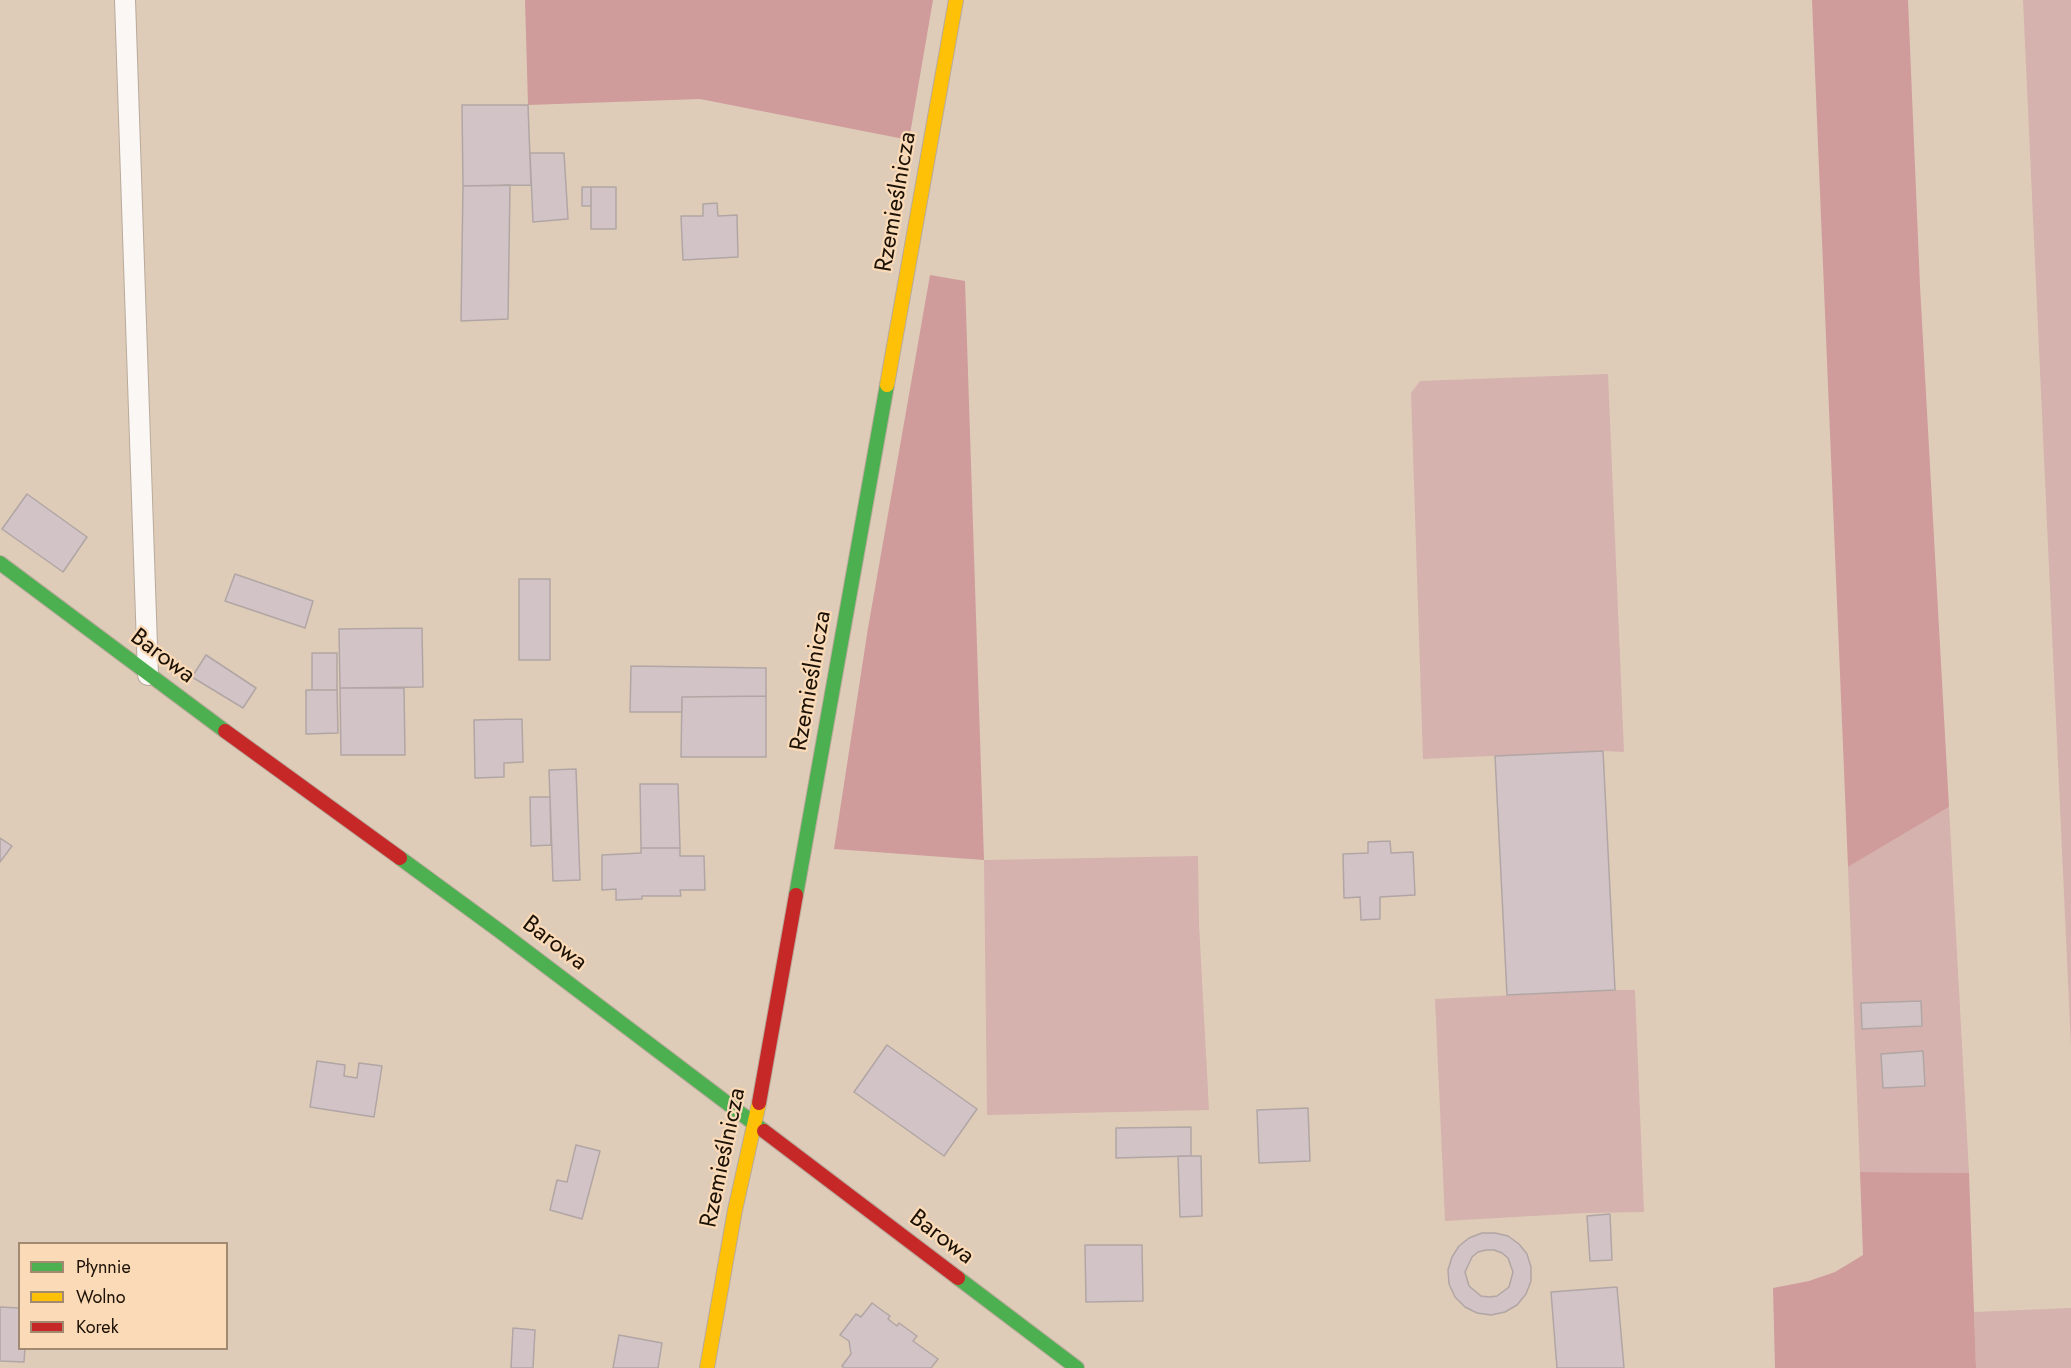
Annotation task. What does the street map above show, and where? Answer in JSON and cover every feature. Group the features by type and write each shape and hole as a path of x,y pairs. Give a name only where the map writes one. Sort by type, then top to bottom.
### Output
{"street":[{"name":"Rzemieślnicza","path":"707,1368 735,1210 755,1126 956,0"},
{"name":"Barowa","path":"0,562 148,675 501,932 1077,1368"}],"lane":[{"path":"124,0 148,675"}],"shaded area":[{"path":"525,0 933,0 909,140 700,99 528,105"},
{"path":"1812,0 1908,0 1920,286 1949,807 1848,867"},
{"path":"2023,0 2071,0 2071,1047"},
{"path":"930,275 965,281 984,860 834,849 868,628"},
{"path":"1608,374 1624,752 1423,759 1411,393 1420,381"},
{"path":"1949,807 1969,1173 1860,1172 1848,867"},
{"path":"1198,856 1199,924 1209,1110 987,1115 984,860"},
{"path":"1635,990 1644,1212 1445,1221 1435,999"},
{"path":"1860,1172 1969,1173 1976,1368 1775,1368 1773,1288 1809,1281 1835,1272 1863,1255"},
{"path":"2071,1308 2071,1368 1976,1368 1974,1312"}],"building":[{"path":"462,105 528,105 531,185 463,186"},
{"path":"530,153 564,153 568,219 533,222"},
{"path":"510,185 508,319 461,321 463,186"},
{"path":"582,187 591,187 591,206 582,206"},
{"path":"591,187 616,187 616,229 591,229"},
{"path":"717,203 718,216 737,215 738,257 683,260 681,216 703,216 703,204"},
{"path":"27,494 87,537 63,572 2,529"},
{"path":"235,574 313,601 305,628 225,601"},
{"path":"519,579 550,579 550,660 519,660"},
{"path":"422,628 423,687 340,688 339,629"},
{"path":"312,653 337,653 337,690 312,690"},
{"path":"206,655 256,688 243,708 192,677"},
{"path":"631,666 766,668 766,696 682,697 682,712 630,712"},
{"path":"340,688 404,688 405,755 341,755"},
{"path":"306,690 337,690 338,733 306,734"},
{"path":"766,696 766,757 681,757 682,697"},
{"path":"522,719 523,762 504,763 504,777 475,778 474,720"},
{"path":"1603,751 1615,990 1507,995 1495,756"},
{"path":"576,769 580,880 553,881 549,770"},
{"path":"640,784 678,784 680,848 641,848"},
{"path":"530,797 550,797 551,845 531,846"},
{"path":"0,838 12,846 0,862"},
{"path":"1390,841 1391,853 1413,852 1415,895 1380,897 1380,919 1361,920 1360,897 1344,898 1343,854 1368,853 1368,842"},
{"path":"641,848 680,848 680,856 704,856 705,890 680,890 681,896 642,896 642,899 616,900 616,889 602,890 602,855 641,853"},
{"path":"1921,1001 1922,1026 1862,1029 1861,1003"},
{"path":"887,1045 977,1109 944,1156 854,1092"},
{"path":"1923,1051 1925,1086 1883,1088 1881,1054"},
{"path":"317,1061 345,1065 344,1076 357,1078 359,1063 382,1066 374,1117 310,1107"},
{"path":"1308,1108 1310,1161 1259,1163 1257,1110"},
{"path":"1191,1127 1191,1156 1116,1158 1116,1128"},
{"path":"576,1145 600,1151 582,1219 550,1210 557,1180 567,1182"},
{"path":"1178,1156 1201,1156 1202,1216 1180,1217"},
{"path":"1610,1214 1612,1260 1590,1261 1587,1216"},
{"path":"1482,1233 1508,1236 1527,1254 1531,1267 1531,1281 1526,1294 1517,1305 1505,1312 1491,1315 1477,1313 1465,1307 1455,1297 1449,1284 1448,1270 1459,1246 1469,1238","holes":["1494,1250 1508,1258 1513,1272 1509,1287 1497,1296 1481,1296 1469,1286 1465,1272 1472,1257 1478,1252"]},
{"path":"1085,1245 1142,1245 1143,1301 1086,1302"},
{"path":"1617,1287 1624,1368 1557,1368 1551,1292"},
{"path":"872,1303 890,1316 888,1319 897,1326 899,1323 917,1336 913,1341 938,1359 931,1368 844,1368 842,1366 851,1354 849,1341 840,1335 856,1314 861,1317"},
{"path":"0,1307 18,1308 18,1350 25,1350 24,1362 0,1361"},
{"path":"513,1328 535,1330 533,1368 511,1368"},
{"path":"619,1335 662,1343 658,1368 613,1368"}],"traffic: fast":[{"path":"796,895 887,385"},
{"path":"0,563 225,731"},
{"path":"400,858 764,1131"},
{"path":"958,1278 1077,1368"}],"traffic: slow":[{"path":"887,385 956,0"},
{"path":"707,1368 735,1210 759,1103"}],"traffic: jam":[{"path":"225,731 400,858"},
{"path":"759,1103 796,895"},
{"path":"764,1131 958,1278"}]}
